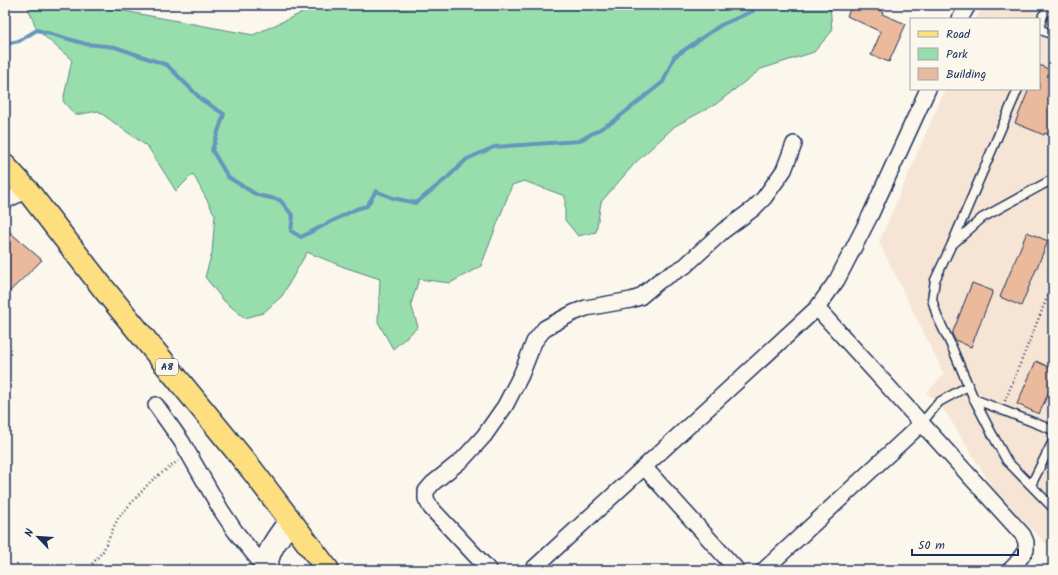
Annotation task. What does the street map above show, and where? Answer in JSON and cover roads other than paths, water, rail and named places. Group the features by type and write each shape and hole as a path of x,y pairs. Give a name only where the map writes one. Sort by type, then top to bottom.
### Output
{"main road":[{"name":"A8","path":"5,166 27,190 103,288 252,470 328,570"}],"street":[{"path":"961,18 968,5"},
{"path":"532,570 645,468 817,308 837,280 870,216 928,90"},
{"path":"489,570 431,508 426,499 426,491 433,483 463,459 484,436 505,406 522,376 534,342 545,328 573,313 586,308 640,297 659,281 685,266 764,198 784,170 794,144"},
{"path":"5,202 27,190"},
{"path":"817,308 1023,535 1026,542 1026,550 1010,570"},
{"path":"156,405 182,442 221,510 235,531 266,569"},
{"path":"764,570 921,424"},
{"path":"645,468 737,570"},
{"path":"266,569 268,553 290,520"}],"lane":[{"path":"1040,26 1043,15 1053,6"},
{"path":"1040,30 1053,35"},
{"path":"1018,90 935,280 932,299 937,316 974,399 1007,461 1053,508"},
{"path":"951,246 982,218 1053,179"},
{"path":"921,424 939,402 968,386"},
{"path":"974,399 1053,430"},
{"path":"1031,485 1053,441"}],"waterway":[{"path":"5,44 19,41 37,30 86,44 115,47 167,65 202,100 224,114 212,150 228,177 257,195 280,200 293,216 291,231 301,237 356,209 367,206 376,191 393,198 416,203 447,178 467,159 494,147 579,141 614,121 663,82 674,57 721,25 753,11 753,5"}]}
